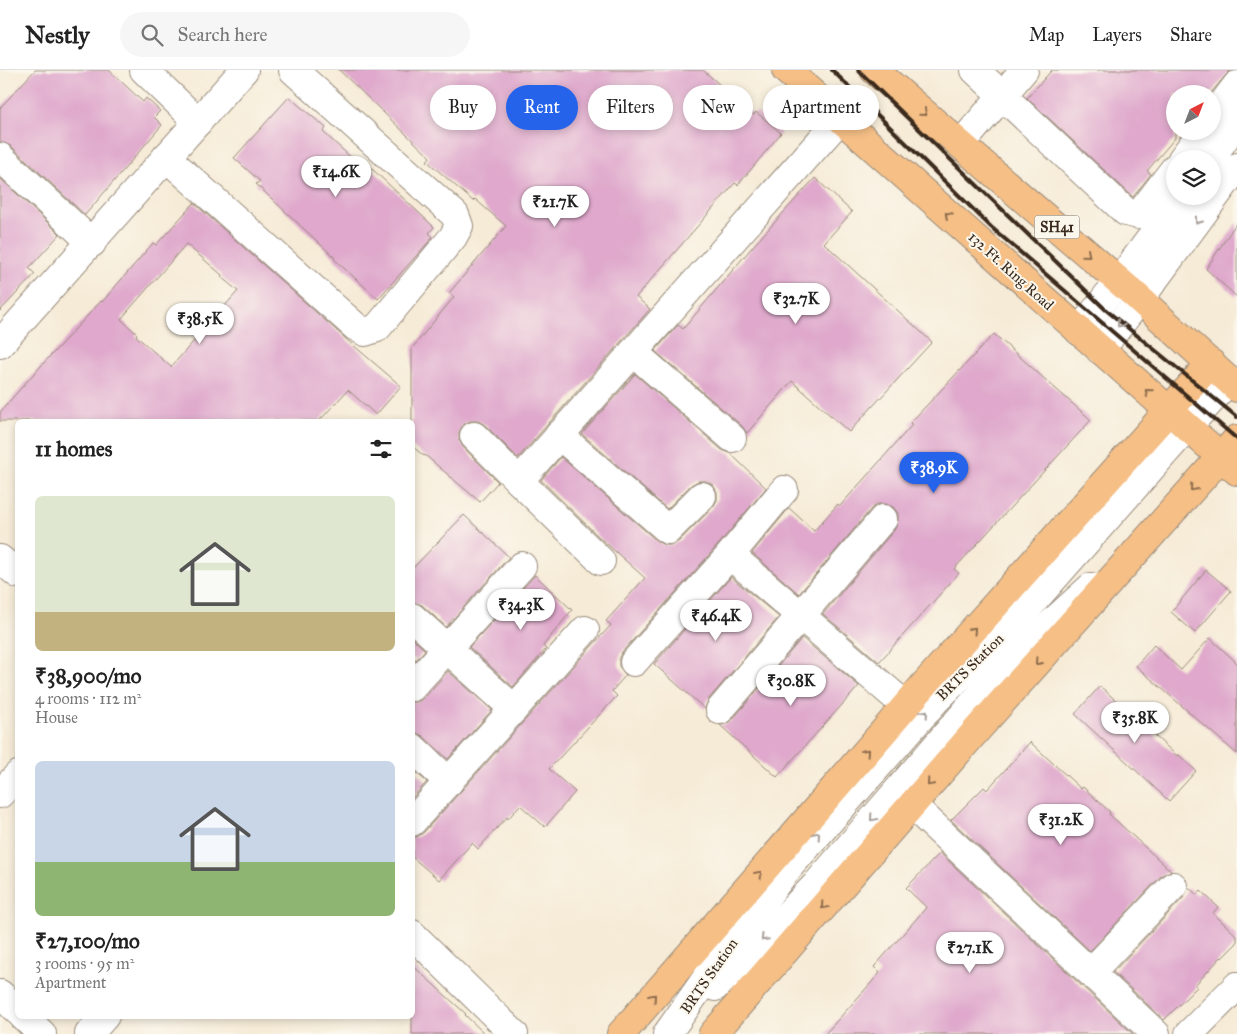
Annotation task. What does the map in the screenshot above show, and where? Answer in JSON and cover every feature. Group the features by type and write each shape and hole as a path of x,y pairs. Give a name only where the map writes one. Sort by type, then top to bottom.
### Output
{"main road":[{"name":"132 Ft. Ring Road","path":"786,70 803,85"},
{"name":"SH41","path":"874,70 1140,299 1229,382"},
{"name":"132 Ft. Ring Road","path":"853,130 1185,425 1232,455"},
{"path":"621,1034 906,706 1229,382"},
{"path":"713,1034 976,731 1169,516 1232,455"}],"street":[{"path":"144,70 198,122"},
{"path":"0,344 92,243 244,70"},
{"path":"166,157 356,327 365,332 377,328 453,237 459,226 455,215 294,70"},
{"path":"791,70 806,85"},
{"path":"975,70 1126,212 1139,215 1166,180"},
{"path":"961,144 1024,70"},
{"path":"1221,106 1237,85"},
{"path":"1217,150 1237,122"},
{"path":"519,481 633,352 816,130"},
{"path":"0,158 92,243"},
{"path":"1100,350 1237,167"},
{"path":"1079,331 1175,205"},
{"path":"633,352 732,438"},
{"path":"1009,662 1185,425 1229,382"},
{"name":"BRTS Station","path":"669,1031 727,949 788,868 936,700 1016,621 1185,425"},
{"path":"559,435 668,530 702,496"},
{"path":"474,436 601,561"},
{"path":"634,662 730,555 784,490"},
{"path":"1009,662 1169,516"},
{"path":"720,710 883,520"},
{"path":"730,555 906,706"},
{"path":"0,559 15,572"},
{"path":"415,684 522,566"},
{"path":"415,620 514,709"},
{"path":"415,819 585,630"},
{"name":"BRTS Station","path":"669,1031 747,957 815,886 1009,662"},
{"path":"415,750 449,782"},
{"path":"0,794 15,778"},
{"path":"912,805 1156,1034"},
{"path":"1091,972 1173,886"},
{"path":"415,937 514,1034"},
{"path":"1189,1034 1237,986"},
{"path":"0,994 15,1008"},
{"path":"26,1019 42,1034"},
{"path":"89,1034 102,1019"}],"building":[{"path":"35,70 109,70 143,102 146,98 160,111 154,117 162,125 85,215 11,146 0,142 0,108"},
{"path":"339,70 703,70 720,85 683,85 683,130 753,130 753,114 756,112 763,118 763,130 777,130 781,133 738,185 735,183 636,297 650,309 518,458 485,425 478,421 470,421 463,425 459,432 459,440 463,447 498,482 480,502 415,448 415,419 412,419 412,348 454,297 449,293 506,226 475,199 473,201 427,161 430,157"},
{"path":"1052,70 1231,70 1218,85 1166,85 1166,140 1173,140 1147,171 1151,174 1133,197 1027,98"},
{"path":"289,97 326,128 323,132 366,171 370,167 434,227 429,233 433,237 378,299 256,184 260,181 234,158"},
{"path":"0,178 60,234 29,268 35,274 0,311"},
{"path":"815,178 852,212 824,243 932,342 849,432 792,381 747,433 742,426 655,351 678,325 683,329 754,245"},
{"path":"194,203 401,386 376,415 348,390 321,419 15,419 15,421 0,421 0,412 102,302 153,243 156,245","holes":["186,244 222,275 221,277 238,291 171,367 136,336 137,334 121,319"]},
{"path":"1237,222 1237,297 1206,269"},
{"path":"994,334 1091,420 954,569 959,573 879,662 823,614 895,529 898,513 893,507 877,504 871,509 799,594 752,553 789,508 814,531 838,504 840,506 912,425 910,423"},
{"path":"635,374 722,450 730,453 766,488 718,545 622,652 619,658 619,666 626,675 612,691 617,696 549,769 575,792 545,827 520,805 478,849 472,843 439,880 415,860 415,837 424,832 611,625 606,621 645,578 599,537 541,480 561,457 658,542 665,545 673,545 679,541 713,507 717,500 717,492 713,485 706,481 698,481 691,485 667,509 582,434"},
{"path":"464,515 509,557 446,627 422,605 415,603 415,566"},
{"path":"1206,570 1231,591 1195,633 1171,612"},
{"path":"535,575 572,610 543,646 546,649 513,687 469,647"},
{"path":"731,577 779,617 708,700 705,709 654,664"},
{"path":"802,638 859,686 777,777 720,725 732,720"},
{"path":"1210,638 1237,663 1237,754 1136,666 1154,645 1181,670"},
{"path":"415,641 425,650 415,659"},
{"path":"448,671 492,710 448,759 423,736 415,733 415,702 424,698"},
{"path":"1100,686 1196,771 1169,801 1075,714"},
{"path":"1030,742 1081,789 1083,787 1110,812 1109,814 1171,871 1162,875 1090,951 951,820 984,787 987,790"},
{"path":"415,772 427,782 415,795"},
{"path":"940,853 1133,1034 825,1034 880,973 874,967 925,909 926,907 906,888"},
{"path":"1188,887 1197,895 1201,891 1218,907 1213,913 1237,936 1237,943 1221,957 1195,985 1197,987 1164,1020 1113,972 1184,897"},
{"path":"415,968 485,1034 412,1034 412,1019 415,1019"}],"railway":[{"path":"832,70 991,227 1237,439"},
{"path":"858,70 1106,310 1237,417"}]}
